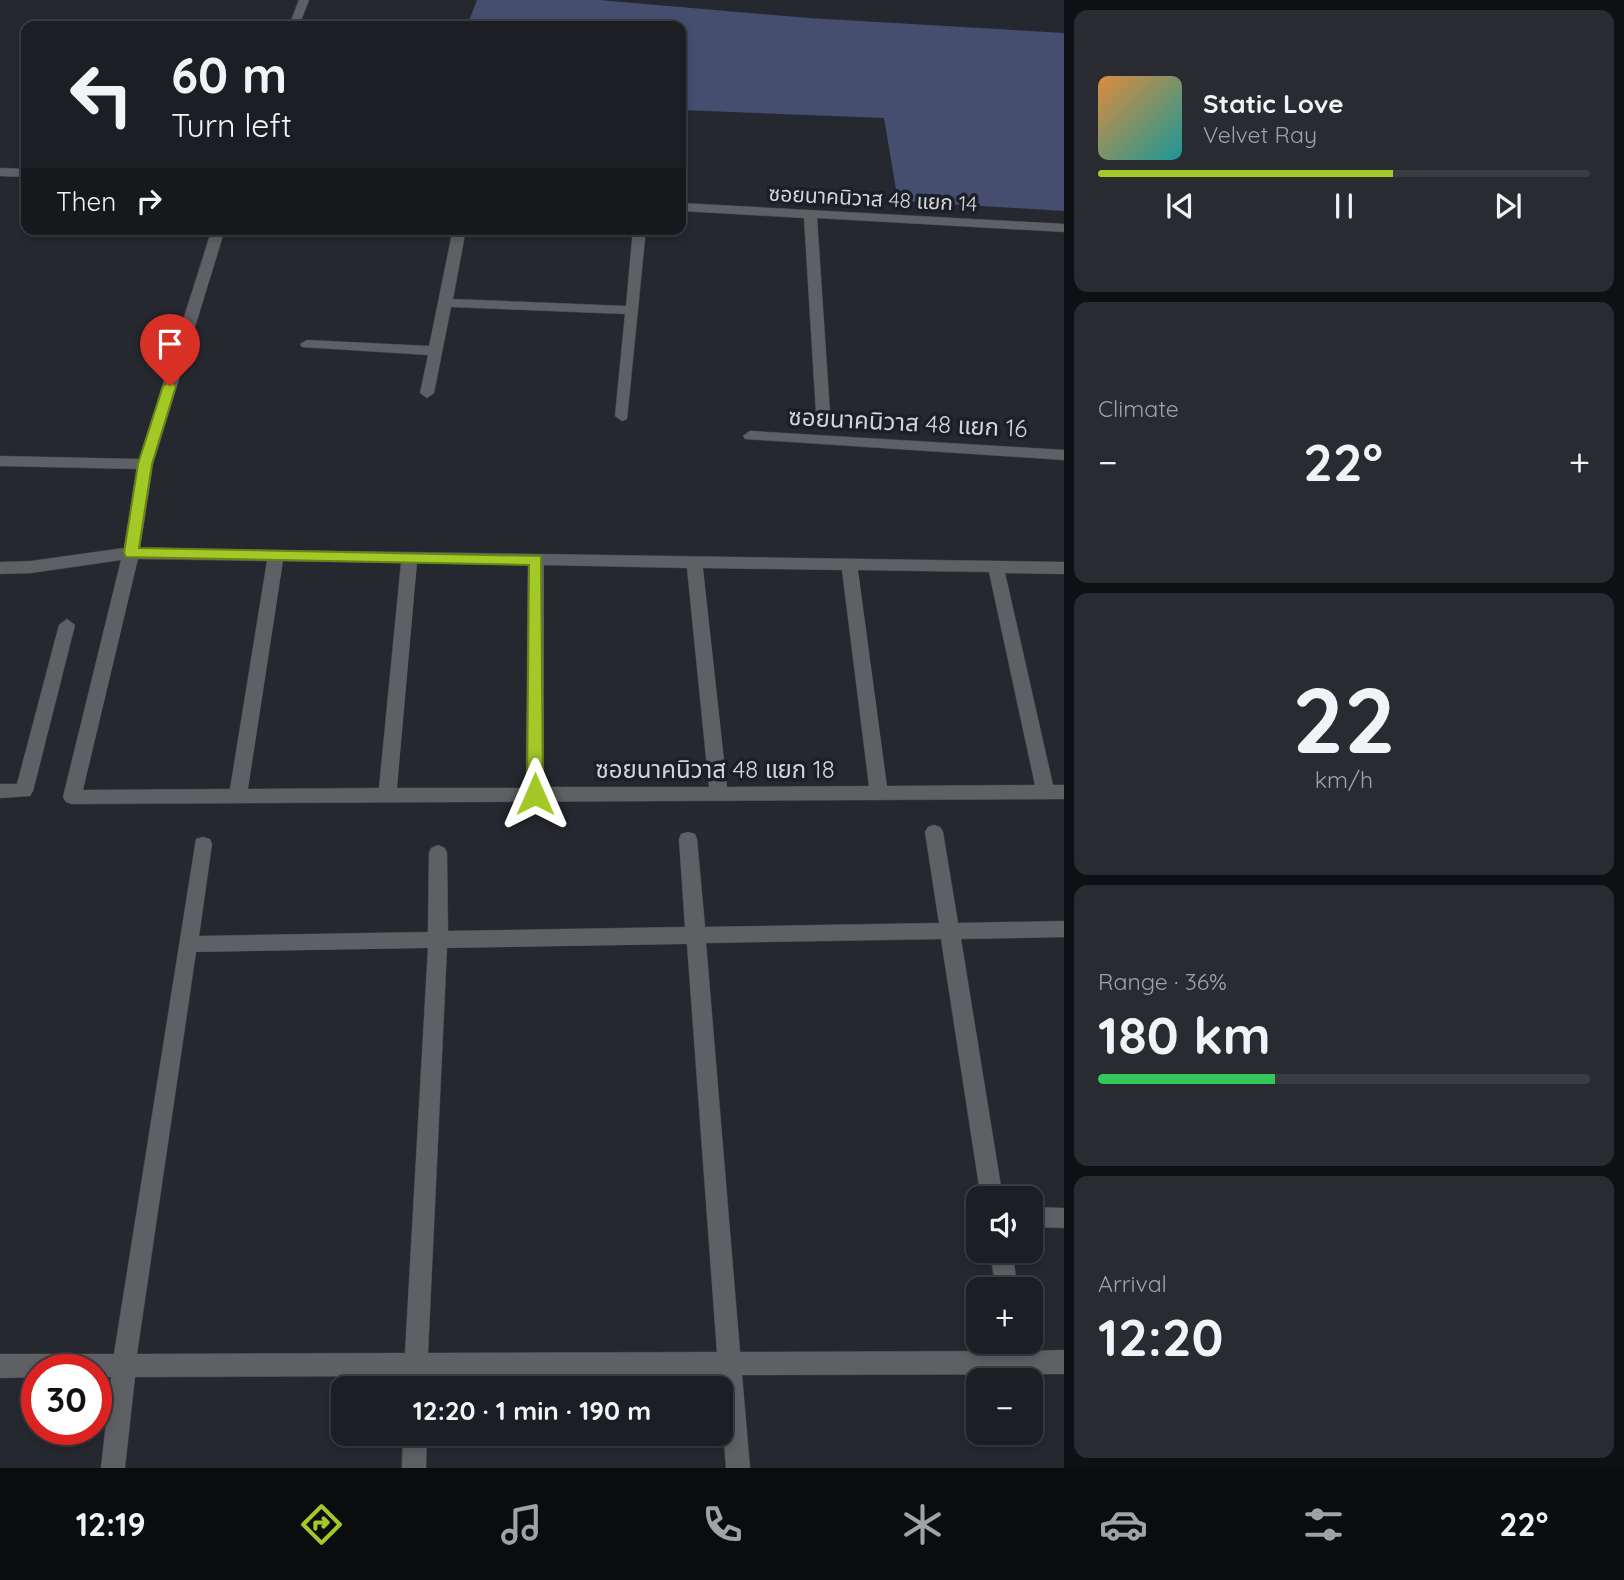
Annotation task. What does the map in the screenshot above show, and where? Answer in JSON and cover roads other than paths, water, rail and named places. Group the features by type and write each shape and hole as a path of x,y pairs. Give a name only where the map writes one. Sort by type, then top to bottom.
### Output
{"street":[{"path":"296,21 304,0"},
{"path":"0,172 21,173"},
{"name":"ซอยนาคนิวาส 48 แยก 14","path":"686,207 1064,228"},
{"path":"810,214 823,413"},
{"path":"131,553 145,464 217,235"},
{"path":"427,393 459,235"},
{"path":"622,416 639,235"},
{"path":"445,303 632,310"},
{"path":"307,344 436,351"},
{"name":"ซอยนาคนิวาส 48 แยก 16","path":"750,436 1064,455"},
{"path":"0,461 145,464"},
{"path":"0,568 32,568 131,553 1064,568"},
{"name":"ซอยนาคนิวาส 48 แยก 18","path":"131,553 72,797 1055,792"},
{"path":"238,796 276,556"},
{"path":"387,796 409,558"},
{"path":"535,794 536,560"},
{"path":"694,562 719,794"},
{"path":"849,565 880,793"},
{"path":"996,567 1055,792"},
{"path":"0,791 24,791 67,625"},
{"path":"934,832 990,1186"},
{"path":"688,839 698,935 738,1468"},
{"path":"113,1468 124,1367 203,844"},
{"path":"416,1376 438,940 438,853"},
{"path":"188,944 1064,929"},
{"path":"1043,1217 1064,1218"},
{"path":"0,1366 729,1364 969,1354"},
{"path":"1026,1354 1064,1362"},
{"path":"414,1468 415,1446"}]}
